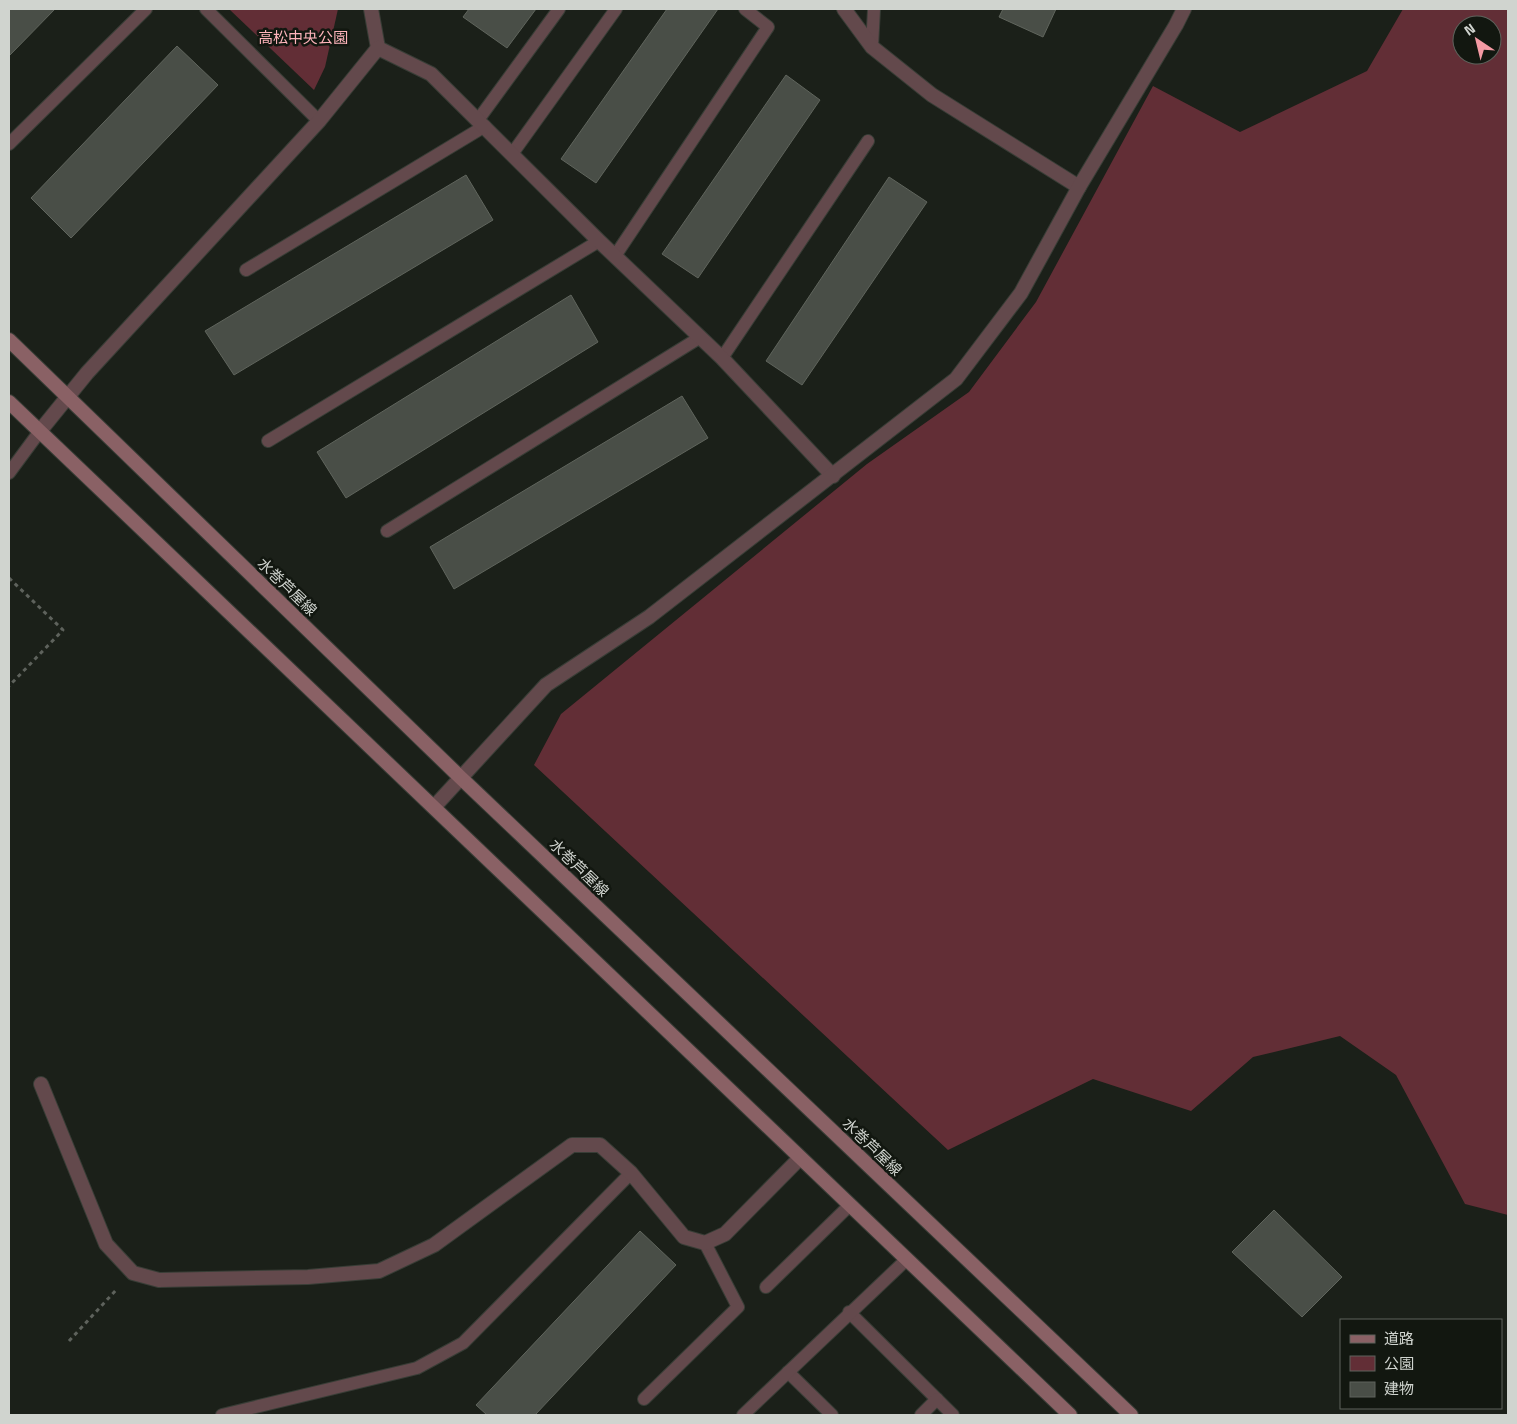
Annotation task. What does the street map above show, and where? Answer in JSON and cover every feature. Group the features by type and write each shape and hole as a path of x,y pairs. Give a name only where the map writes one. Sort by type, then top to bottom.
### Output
{"main road":[{"name":"水巻芦屋線","path":"9,340 461,778 1131,1415"},
{"path":"9,402 1070,1415"}],"street":[{"path":"40,431 86,373 319,121 378,48 371,9"},
{"path":"844,9 872,47 932,95 1079,187"},
{"path":"434,807 546,685 649,617 956,379 1021,293 1079,187 1184,9"},
{"path":"378,48 431,74 599,241 722,358 833,476"},
{"path":"40,1084 106,1244 133,1273 159,1280 308,1277 379,1271 434,1245 572,1145 600,1145 631,1173 684,1237 705,1243 724,1234 800,1158"}],"lane":[{"path":"9,144 146,9"},
{"path":"206,9 319,121"},
{"path":"246,270 482,123 559,9"},
{"path":"512,154 616,9"},
{"path":"615,256 768,27 745,9"},
{"path":"872,47 874,9"},
{"path":"722,358 868,141"},
{"path":"268,441 599,241"},
{"path":"387,530 699,338"},
{"path":"9,473 40,431"},
{"path":"222,1415 417,1368 463,1343 631,1173"},
{"path":"766,1287 850,1205"},
{"path":"644,1398 738,1307 705,1243"},
{"path":"743,1415 849,1312 906,1260"},
{"path":"849,1312 953,1415"},
{"path":"788,1372 832,1415"},
{"path":"921,1415 937,1399"}],"path":[{"path":"9,578 63,630 9,686"},
{"path":"69,1341 133,1273"}],"green space":[{"name":"高松中央公園","path":"229,9 338,9 325,67 314,90"},
{"path":"1403,9 1508,9 1508,1215 1465,1204 1396,1075 1340,1036 1253,1057 1191,1111 1093,1079 948,1150 534,765 561,714 867,464 969,392 1036,302 1153,86 1240,132 1367,71"}],"building":[{"path":"9,9 55,9 9,56"},
{"path":"469,9 536,9 507,48 463,17"},
{"path":"667,9 718,9 596,183 561,159"},
{"path":"1003,9 1056,9 1043,37 999,17"},
{"path":"177,46 218,85 71,238 31,198"},
{"path":"786,75 820,100 698,278 662,254"},
{"path":"466,175 493,220 234,375 205,331"},
{"path":"889,177 927,202 802,385 766,361"},
{"path":"571,295 598,342 346,498 317,452"},
{"path":"682,396 708,438 454,589 430,547"},
{"path":"1274,1210 1342,1277 1302,1317 1232,1252"},
{"path":"640,1231 676,1265 535,1415 487,1415 476,1405"}]}
